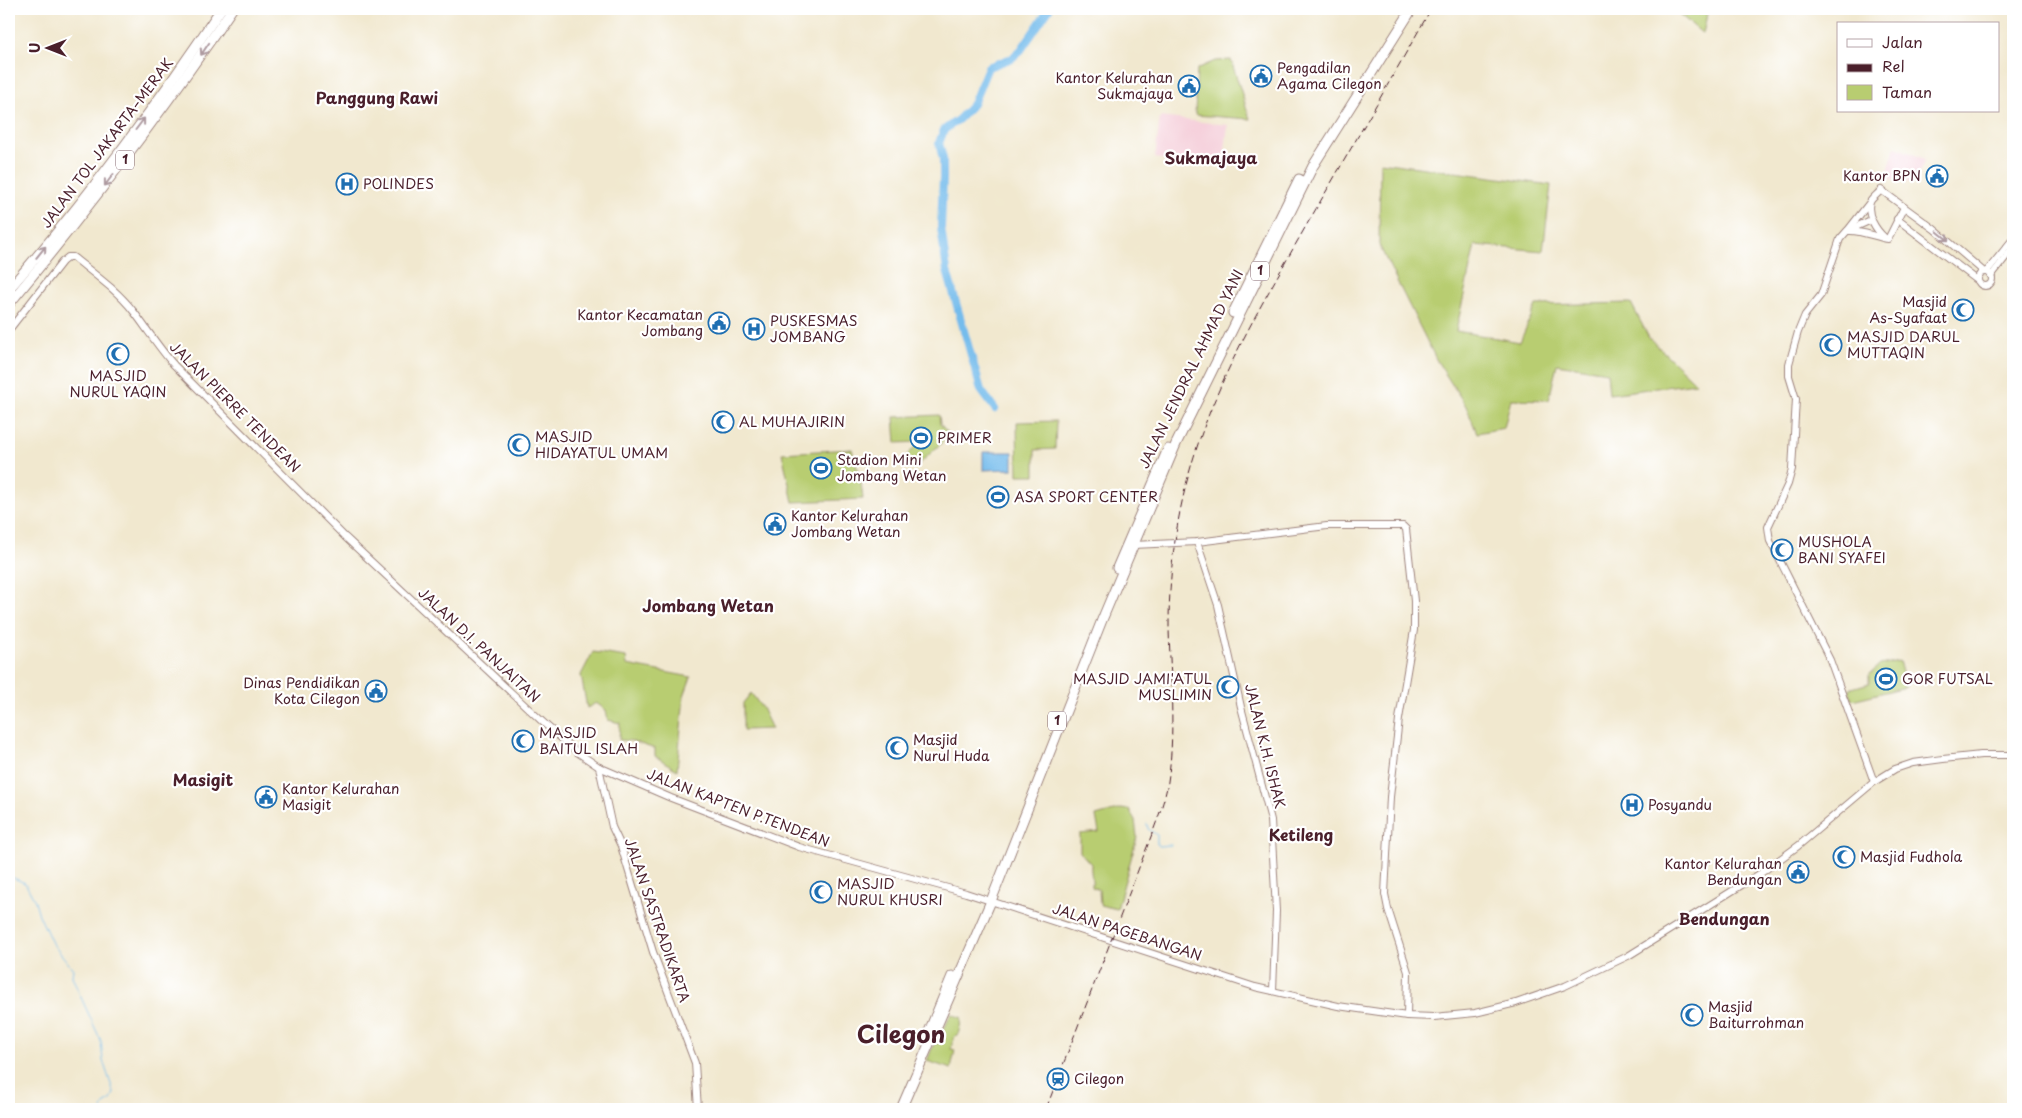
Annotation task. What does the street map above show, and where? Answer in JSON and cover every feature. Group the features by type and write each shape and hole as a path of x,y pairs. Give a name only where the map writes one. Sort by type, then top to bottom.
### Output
{"highway":[{"name":"JALAN TOL JAKARTA–MERAK","path":"9,289 77,208 179,71 221,9"},
{"name":"JALAN TOL JAKARTA–MERAK","path":"9,304 88,208 146,132 232,9"},
{"name":"JALAN JENDRAL AHMAD YANI","path":"988,900 1160,466 1284,207 1322,140 1405,9"},
{"name":"JALAN JENDRAL AHMAD YANI","path":"1130,544 1176,444 1301,188 1329,137 1412,9"},
{"name":"1","path":"901,1109 988,900"},
{"name":"1","path":"895,1109 930,1037"}],"street":[{"path":"1874,782 1830,660 1770,541 1768,531 1771,520 1788,484 1792,469 1796,404 1789,376 1790,357 1804,317 1821,295 1838,244 1870,202 1881,190 1965,254 1987,273 1992,281 1987,286 1979,284 1977,280 1897,219"},
{"path":"1870,202 1871,220 1885,238"},
{"path":"1847,231 1856,231 1872,237 1888,238 1904,207"},
{"path":"1847,231 1871,220"},
{"path":"1987,273 2013,240"},
{"path":"1977,280 2013,248"},
{"name":"JALAN PIERRE TENDEAN","path":"9,330 62,262 68,257 72,257 115,291 134,312 159,348 345,537"},
{"path":"1130,544 1197,542 1328,526 1383,525 1404,526 1406,529 1414,601 1414,630 1399,718 1390,797 1385,867 1386,904 1408,972 1407,1016"},
{"name":"JALAN D.I. PANJAITAN","path":"345,537 547,726 577,752 599,767"},
{"name":"JALAN K.H. ISHAK","path":"1197,542 1218,605 1245,723 1271,820 1276,911 1272,991"},
{"name":"JALAN PAGEBANGAN","path":"988,900 1255,987 1318,1003 1407,1016 1434,1017 1475,1013 1516,1003 1565,986 1651,942 1724,896 1793,849 1874,782 1895,769 1920,762 1981,755 2013,755"},
{"name":"JALAN KAPTEN P.TENDEAN","path":"599,767 671,798 799,846 988,900"},
{"name":"JALAN SASTRADIKARTA","path":"599,767 612,827 621,846 653,952 695,1063 698,1109"}],"shaded area":[{"path":"1160,117 1228,125 1223,166 1155,158"},
{"path":"1895,147 1925,159 1914,183 1886,178"}],"green space":[{"path":"1673,9 1708,9 1703,34"},
{"path":"1231,60 1250,119 1195,115 1197,69 1215,61"},
{"path":"1380,162 1551,185 1543,251 1475,245 1456,331 1520,342 1536,305 1631,303 1649,338 1696,383 1609,394 1607,372 1557,364 1549,400 1511,399 1504,428 1477,433 1466,406 1437,361 1379,245"},
{"name":"PRIMER","path":"939,415 940,424 950,435 917,466 906,456 920,442 896,443 894,417"},
{"path":"1056,421 1055,449 1035,450 1035,475 1018,475 1017,422"},
{"name":"Stadion Mini Jombang Wetan","path":"852,449 863,499 793,502 782,453"},
{"path":"593,652 626,657 627,665 691,677 684,696 677,770 655,756 655,749 632,741 619,740 620,723 608,720 606,710 596,703 587,708 581,675"},
{"name":"GOR FUTSAL","path":"1899,661 1906,687 1852,700 1849,689 1869,683 1869,675 1880,665"},
{"path":"751,693 762,708 772,729 743,730 743,703"},
{"path":"1121,809 1129,810 1135,820 1137,837 1117,909 1100,905 1099,890 1092,887 1091,864 1080,852 1080,834 1099,832 1096,816"},
{"path":"951,1014 962,1018 958,1035 955,1036 951,1049 955,1050 951,1069 927,1061 934,1043 937,1044"}],"water":[{"path":"983,452 1013,452 1013,469 983,470"}],"waterway":[{"path":"995,409 981,390 947,271 941,228 943,159 939,143 944,130 959,119 973,104 988,67 1012,58 1021,50 1049,9"},
{"path":"1147,824 1148,829 1157,835 1157,844 1159,846 1171,845"},
{"path":"9,876 25,883 35,901 39,915 52,943 73,969 72,976 101,1041 103,1061 114,1093 111,1100 105,1103 102,1109"}],"railway":[{"path":"1046,1109 1152,834 1166,790 1172,738 1169,627 1172,564 1182,502 1203,428 1217,394 1250,326 1431,9"}],"place":[{"name":"Pengadilan Agama Cilegon","path":"1261,76"},
{"name":"Kantor Kelurahan Sukmajaya","path":"1189,86"},
{"name":"Kantor BPN","path":"1937,176"},
{"name":"POLINDES","path":"347,184"},
{"name":"Masjid As-Syafaat","path":"1963,310"},
{"name":"Kantor Kecamatan Jombang","path":"719,323"},
{"name":"PUSKESMAS JOMBANG","path":"754,329"},
{"name":"MASJID DARUL MUTTAQIN","path":"1831,345"},
{"name":"MASJID NURUL YAQIN","path":"118,354"},
{"name":"AL MUHAJIRIN","path":"723,422"},
{"name":"PRIMER","path":"921,438"},
{"name":"MASJID HIDAYATUL UMAM","path":"519,445"},
{"name":"Stadion Mini Jombang Wetan","path":"821,468"},
{"name":"ASA SPORT CENTER","path":"998,497"},
{"name":"Kantor Kelurahan Jombang Wetan","path":"775,524"},
{"name":"MUSHOLA BANI SYAFEI","path":"1782,550"},
{"name":"GOR FUTSAL","path":"1886,679"},
{"name":"MASJID JAMI'ATUL MUSLIMIN","path":"1228,687"},
{"name":"Dinas Pendidikan Kota Cilegon","path":"376,691"},
{"name":"MASJID BAITUL ISLAH","path":"523,741"},
{"name":"Masjid Nurul Huda","path":"897,748"},
{"name":"Kantor Kelurahan Masigit","path":"266,797"},
{"name":"Posyandu","path":"1632,805"},
{"name":"Masjid Fudhola","path":"1844,857"},
{"name":"Kantor Kelurahan Bendungan","path":"1798,872"},
{"name":"MASJID NURUL KHUSRI","path":"821,892"},
{"name":"Masjid Baiturrohman","path":"1692,1015"},
{"name":"Cilegon","path":"1058,1079"}],"district":[{"name":"Panggung Rawi","path":"377,98"},
{"name":"Sukmajaya","path":"1211,158"},
{"name":"Jombang Wetan","path":"708,606"},
{"name":"Masigit","path":"203,780"},
{"name":"Ketileng","path":"1301,835"},
{"name":"Bendungan","path":"1724,919"},
{"name":"Cilegon","path":"901,1035"}]}
